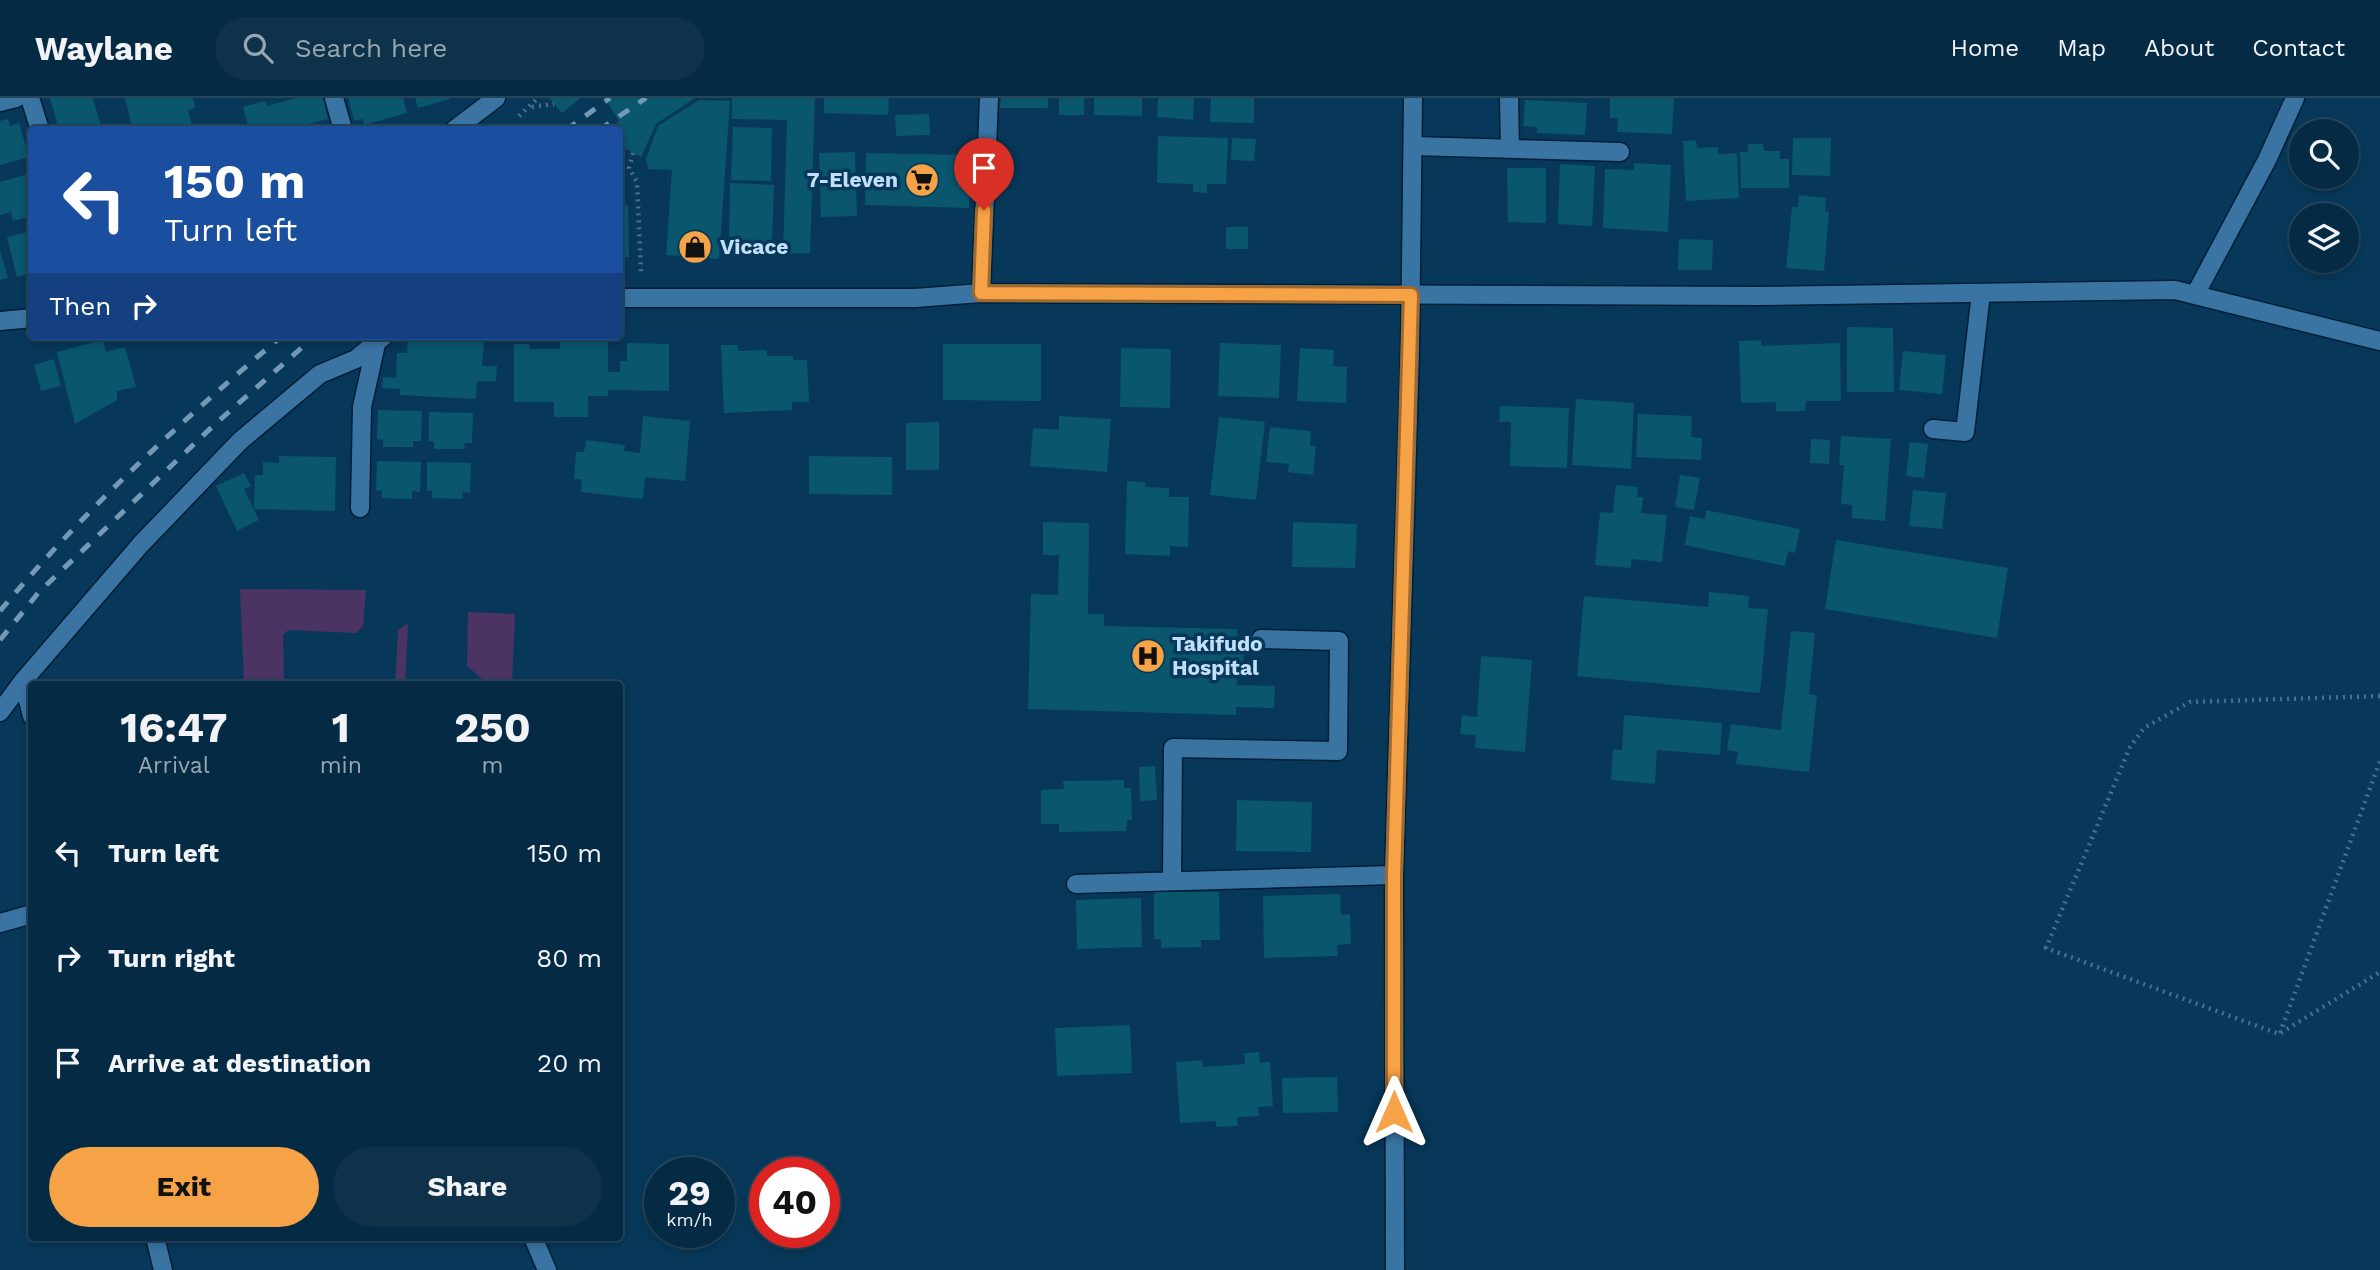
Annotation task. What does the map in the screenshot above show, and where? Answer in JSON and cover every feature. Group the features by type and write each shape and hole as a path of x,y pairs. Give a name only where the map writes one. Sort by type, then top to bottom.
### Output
{"street":[{"path":"0,102 16,98"},
{"path":"30,98 39,126"},
{"path":"334,98 342,126"},
{"path":"459,126 496,98"},
{"path":"981,293 989,98"},
{"path":"1395,1270 1394,876 1411,295 1413,98"},
{"path":"1510,98 1510,148"},
{"path":"2196,293 2267,160 2295,98"},
{"path":"1413,146 1620,152"},
{"path":"623,298 915,298 981,293 1759,296 2175,290 2196,293 2380,341"},
{"path":"1933,429 1965,432 1981,293"},
{"path":"0,321 28,318"},
{"path":"360,508 362,407 380,340"},
{"path":"0,712 23,681 141,544 240,441 320,374 356,359 380,340"},
{"path":"1172,881 1173,748 1338,751 1339,641 1261,639"},
{"path":"23,681 28,700"},
{"path":"1076,884 1394,876"},
{"path":"0,923 28,915"},
{"path":"156,1241 163,1270"},
{"path":"535,1241 547,1270"}],"path":[{"path":"531,107 554,104"},
{"path":"633,153 629,168 637,182 641,272"},
{"path":"2279,1034 2046,948 2130,747 2144,728 2190,702 2380,696"},
{"path":"2279,1034 2380,761"},
{"path":"2279,1034 2380,972"}],"shaded area":[{"path":"240,589 366,590 363,626 356,633 289,630 283,634 284,681 244,681"},
{"path":"468,612 515,614 512,681 484,681 467,666"},
{"path":"408,623 405,681 395,681 398,630"}],"building":[{"path":"50,98 93,98 101,126 58,126"},
{"path":"125,98 193,98 195,108 188,110 192,126 132,126"},
{"path":"296,98 323,98 328,119 308,126 248,126 243,107 265,101 267,106"},
{"path":"348,98 403,98 407,113 364,125 363,119 354,121"},
{"path":"415,98 450,98 450,99 418,108"},
{"path":"549,98 581,98 562,113"},
{"path":"605,98 695,98 656,124 641,157 623,148 623,126 613,126 619,121"},
{"path":"732,98 815,98 810,253 783,254 787,120 732,119"},
{"path":"824,98 889,98 888,115 824,113"},
{"path":"1001,98 1048,98 1048,108 1000,108"},
{"path":"1059,98 1084,98 1084,115 1059,115"},
{"path":"1094,98 1142,98 1142,116 1094,115"},
{"path":"1158,98 1194,98 1193,120 1157,117"},
{"path":"1211,98 1254,98 1254,123 1210,122"},
{"path":"1610,98 1674,98 1672,134 1617,132 1618,118 1610,118"},
{"path":"699,100 730,101 719,259 666,255 672,170 648,169 646,159 658,126"},
{"path":"1525,100 1587,103 1585,135 1537,133 1537,127 1523,126"},
{"path":"929,114 930,135 896,136 895,115"},
{"path":"8,119 10,126 19,123 28,157 0,165 0,121"},
{"path":"733,127 772,128 771,181 731,180"},
{"path":"1158,136 1228,138 1226,184 1207,184 1207,193 1193,192 1193,184 1157,183"},
{"path":"1232,138 1256,139 1254,161 1231,160"},
{"path":"1793,138 1831,138 1830,176 1792,175"},
{"path":"1696,140 1697,148 1718,147 1718,154 1737,153 1739,198 1686,201 1683,141"},
{"path":"1748,144 1763,144 1764,151 1780,151 1780,159 1789,159 1789,188 1741,188 1740,152 1748,152"},
{"path":"855,152 857,216 821,217 819,153"},
{"path":"866,153 970,155 969,208 865,205"},
{"path":"1634,163 1671,165 1668,232 1603,228 1605,169 1634,170"},
{"path":"1560,164 1595,166 1592,226 1558,224"},
{"path":"1507,168 1546,168 1546,223 1508,222"},
{"path":"28,174 28,217 13,221 11,212 0,215 0,182"},
{"path":"730,183 774,185 772,244 729,242"},
{"path":"1799,195 1826,198 1825,211 1829,212 1824,271 1786,268 1792,207 1798,207"},
{"path":"623,205 628,205 629,257 623,257"},
{"path":"1226,227 1248,227 1248,249 1226,249"},
{"path":"28,232 28,277 27,274 17,277 7,237"},
{"path":"1679,239 1713,240 1712,270 1678,270"},
{"path":"0,250 8,278 0,280"},
{"path":"1847,327 1893,328 1894,392 1847,392"},
{"path":"103,340 106,352 125,347 136,387 117,391 117,400 75,424 57,352"},
{"path":"408,340 484,340 482,366 497,366 496,381 477,381 476,399 400,395 400,389 382,388 383,377 396,378 397,353 407,353"},
{"path":"560,340 608,340 608,372 620,372 620,361 627,361 627,343 669,344 669,391 608,390 608,396 588,396 588,417 554,417 554,402 514,402 514,344 529,344 530,349 560,349"},
{"path":"1761,340 1761,346 1840,343 1841,401 1806,401 1805,411 1776,411 1776,402 1741,403 1739,341"},
{"path":"1220,343 1281,345 1279,398 1218,396"},
{"path":"943,344 1041,344 1041,401 943,400"},
{"path":"721,345 738,345 738,351 767,350 767,356 793,356 793,360 807,360 809,402 792,402 792,410 724,413"},
{"path":"1121,348 1171,349 1170,408 1120,407"},
{"path":"1300,348 1334,350 1333,366 1347,367 1346,403 1297,401"},
{"path":"1903,351 1946,355 1942,394 1899,390"},
{"path":"54,359 61,386 41,391 34,365"},
{"path":"1576,399 1634,403 1631,469 1572,465"},
{"path":"1500,406 1569,408 1567,468 1510,466 1511,422 1499,422"},
{"path":"378,410 422,411 421,441 413,441 413,447 383,447 383,440 377,439"},
{"path":"429,412 473,413 472,443 464,443 465,449 434,449 434,442 429,441"},
{"path":"1638,414 1692,416 1691,437 1702,438 1701,460 1636,457"},
{"path":"643,416 690,421 685,481 645,477 643,499 581,492 582,479 574,479 576,452 584,452 586,440 625,445 624,451 640,453"},
{"path":"1059,416 1111,419 1107,472 1030,466 1033,428 1059,430"},
{"path":"1219,417 1265,422 1256,500 1210,495"},
{"path":"939,422 939,470 906,470 906,423"},
{"path":"1270,427 1311,431 1310,446 1316,446 1313,475 1288,472 1289,464 1266,462"},
{"path":"1841,436 1891,439 1885,521 1852,518 1852,505 1841,504 1844,465 1839,465"},
{"path":"1811,439 1830,440 1829,464 1810,463"},
{"path":"1910,442 1928,444 1924,478 1906,476"},
{"path":"279,456 336,457 335,511 254,509 255,475 263,475 263,462 279,463"},
{"path":"809,456 892,457 892,495 809,494"},
{"path":"377,461 421,462 420,492 412,491 412,499 382,498 382,490 376,491"},
{"path":"427,462 471,463 470,493 462,492 463,499 432,498 432,491 427,491"},
{"path":"244,473 251,486 244,489 259,520 237,531 216,486"},
{"path":"1680,475 1700,478 1694,510 1675,507"},
{"path":"1127,481 1145,482 1145,487 1169,488 1169,497 1189,497 1188,547 1170,546 1170,556 1125,554"},
{"path":"1616,485 1638,487 1637,497 1643,497 1641,513 1667,515 1662,562 1631,559 1631,568 1595,565 1600,512 1613,513"},
{"path":"1913,490 1946,493 1942,529 1909,526"},
{"path":"1706,510 1800,529 1795,553 1788,551 1785,566 1685,545 1690,516 1705,519"},
{"path":"1043,522 1089,523 1088,614 1104,614 1104,626 1237,629 1237,649 1244,649 1243,665 1237,664 1237,685 1275,686 1274,708 1236,707 1236,715 1028,709 1031,594 1058,595 1059,555 1043,555"},
{"path":"1293,522 1357,524 1355,568 1292,567"},
{"path":"1836,540 2008,568 1997,638 1825,609"},
{"path":"1709,592 1749,596 1748,608 1768,609 1760,693 1577,676 1584,596 1708,607"},
{"path":"1791,631 1815,633 1809,694 1817,696 1809,772 1736,764 1738,752 1727,750 1731,724 1781,730"},
{"path":"1481,656 1532,660 1525,752 1475,748 1476,735 1460,734 1462,715 1477,717"},
{"path":"1624,715 1722,723 1720,755 1657,750 1655,784 1611,780 1613,749 1622,750"},
{"path":"1155,766 1157,800 1140,801 1139,767"},
{"path":"1124,780 1124,788 1131,788 1132,820 1127,820 1126,831 1059,832 1059,824 1041,824 1041,790 1064,789 1063,781"},
{"path":"1237,800 1312,802 1311,852 1236,851"},
{"path":"1154,892 1219,892 1220,940 1201,940 1201,947 1161,948 1161,939 1154,939"},
{"path":"1340,894 1341,915 1350,914 1351,944 1337,945 1338,956 1264,958 1263,896"},
{"path":"1141,898 1142,947 1077,949 1076,900"},
{"path":"1130,1025 1132,1073 1057,1076 1055,1028"},
{"path":"1259,1052 1260,1063 1270,1062 1273,1106 1258,1107 1259,1116 1237,1117 1238,1126 1216,1127 1216,1121 1180,1123 1176,1062 1202,1060 1203,1067 1245,1064 1244,1053"},
{"path":"1337,1077 1338,1112 1283,1113 1282,1078"}],"railway":[{"path":"572,126 610,98"},
{"path":"605,126 646,98"},
{"path":"0,611 65,537 100,502 207,401 277,340"},
{"path":"0,640 39,592 214,425 310,340"}],"place":[{"name":"7-Eleven","path":"922,180"},
{"name":"Vicace","path":"695,247"},
{"name":"Takifudo Hospital","path":"1148,656"}],"route":[{"path":"984,210 981,293 1411,295 1394,876 1394,1112"}]}
